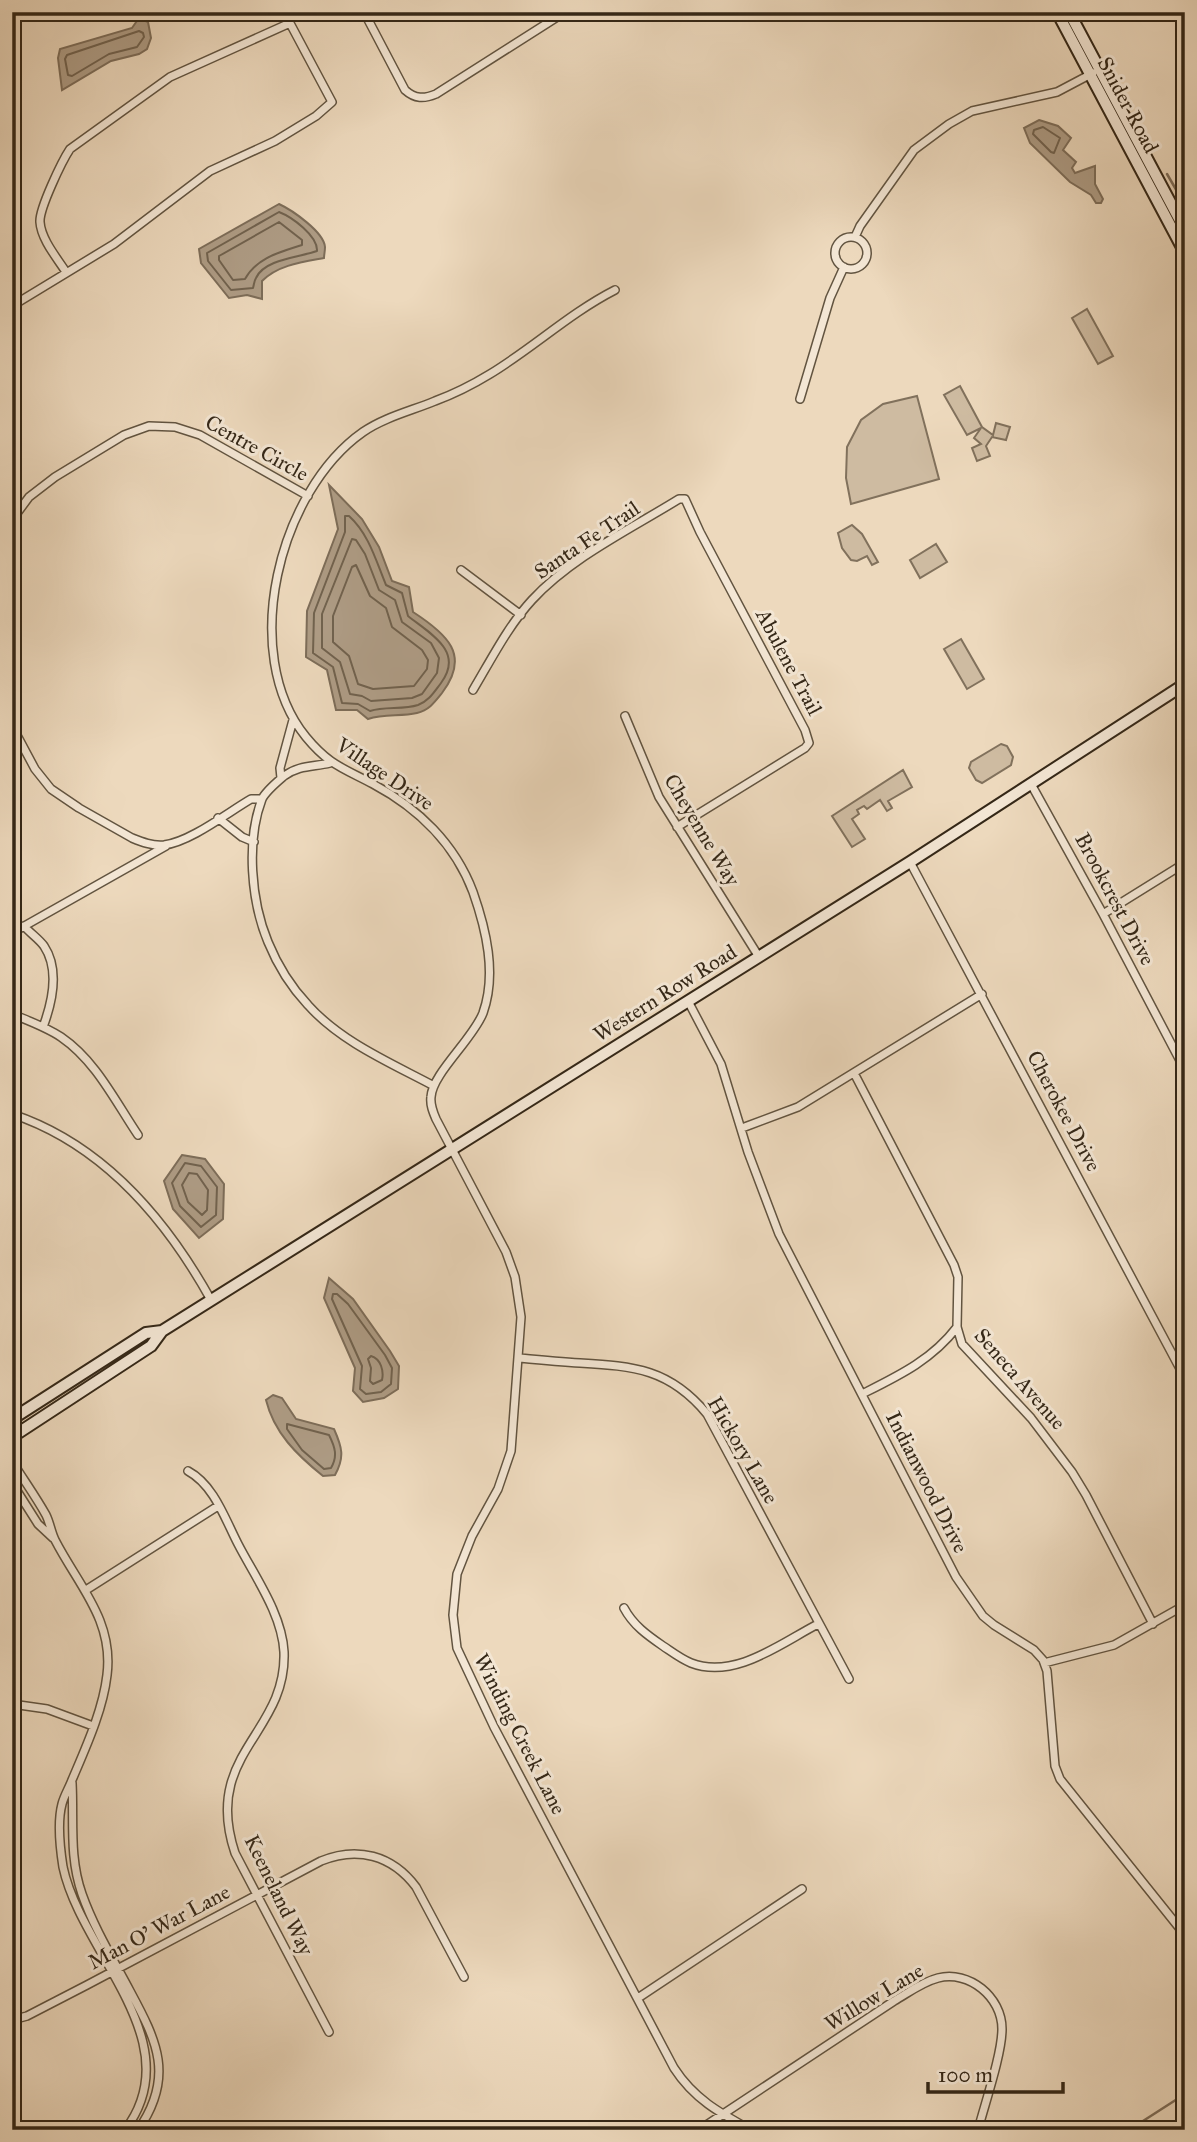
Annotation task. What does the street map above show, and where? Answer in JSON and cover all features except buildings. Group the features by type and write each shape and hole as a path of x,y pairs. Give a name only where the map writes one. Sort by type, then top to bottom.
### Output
{"street":[{"path":"12,19 35,12"},
{"path":"12,306 114,244 210,171 275,141 316,116 332,102 284,12"},
{"path":"364,12 405,90 423,98 436,94 560,14"},
{"name":"Snider Road","path":"1057,12 1095,71 1185,230"},
{"name":"Snider Road","path":"1069,12 1095,71 1185,253"},
{"path":"66,272 44,234 40,220 61,164 70,149 170,77 290,23"},
{"path":"855,237 914,150 949,124 971,111 1057,92 1095,71"},
{"path":"855,237 866,245 866,259 858,267 844,267 836,258 836,248 841,240 855,237"},
{"path":"800,399 830,298 844,267"},
{"name":"Village Drive","path":"434,1086 472,1033 486,1000 489,967 487,947 476,902 457,859 428,823 390,795 330,763 293,720 274,664 272,603 278,570 308,496 332,461 362,433 392,417 479,381 589,303 615,290"},
{"name":"Centre Circle","path":"12,520 29,497 55,477 124,435 149,426 175,426 200,435 308,496"},
{"name":"Santa Fe Trail","path":"473,690 521,615 559,574 683,497"},
{"name":"Abulene Trail","path":"677,827 806,748 809,743 805,730 683,497"},
{"path":"461,570 521,615"},
{"name":"Western Row Road","path":"12,1437 151,1346 162,1331 451,1147 506,1116 910,862 1185,684"},
{"name":"Cheyenne Way","path":"625,716 653,785 759,957"},
{"path":"282,778 280,768 293,720"},
{"path":"12,726 35,769 56,794 132,838 150,844 170,844"},
{"path":"330,763 298,768 282,778 262,799 254,842 255,883 264,930 277,960 307,1004 337,1031 434,1086 431,1106 451,1147"},
{"name":"Brookcrest Drive","path":"1031,784 1185,1070"},
{"path":"12,933 251,799 262,799"},
{"path":"218,818 242,837 254,842"},
{"name":"Cherokee Drive","path":"910,862 1185,1378"},
{"path":"1103,914 1185,863"},
{"path":"24,926 44,947 51,962 54,979 43,1027"},
{"path":"742,1128 798,1107 982,994"},
{"name":"Indianwood Drive","path":"688,1001 721,1064 748,1152 779,1234 956,1577 979,1611 994,1625 1034,1650 1044,1663"},
{"path":"12,1014 61,1037 89,1063 138,1135"},
{"name":"Seneca Avenue","path":"854,1073 954,1265 958,1277 957,1327 962,1344 1031,1418 1072,1472 1153,1625"},
{"path":"12,1114 69,1138 150,1208 211,1300"},
{"name":"Winding Creek Lane","path":"451,1147 495,1227 515,1277 521,1317 514,1431 506,1471 499,1489 463,1554 457,1574 453,1594 457,1648 494,1727 682,2080 700,2100 751,2130"},
{"path":"862,1394 926,1360 946,1342 957,1327"},
{"name":"Western Row Road","path":"12,1419 146,1333 162,1331"},
{"name":"Hickory Lane","path":"520,1358 633,1367 659,1375 688,1393 706,1414 723,1444 849,1679"},
{"path":"12,1461 47,1517 54,1539 86,1590 103,1626 108,1660 104,1693 72,1781 72,1844 77,1877 138,2026 146,2059 146,2085 142,2099 125,2130"},
{"name":"Keeneland Way","path":"188,1471 205,1482 274,1613 282,1638 284,1652 278,1691 239,1762 226,1800 229,1833 235,1853 329,2032"},
{"path":"12,1483 38,1524 54,1539"},
{"path":"86,1590 218,1506"},
{"path":"1185,1605 1114,1645 1044,1663 1047,1671 1055,1766 1060,1779 1185,1935"},
{"path":"624,1608 640,1629 684,1660 704,1667 717,1668 743,1663 818,1624"},
{"path":"12,1704 47,1709 93,1726"},
{"name":"Man O’ War Lane","path":"12,2020 27,2016 333,1856 360,1853 386,1860 398,1867 416,1887 464,1976"},
{"path":"638,1998 802,1889"},
{"path":"115,1971 153,2034 159,2060 156,2094 146,2119 138,2130"},
{"name":"Willow Lane","path":"699,2130 923,1984 942,1977 954,1977 984,1990 996,2006 1002,2024 1001,2043 978,2130"}],"shaded area":[{"path":"1087,309 1113,356 1098,364 1072,318"},
{"path":"960,386 982,427 993,435 996,423 1010,427 1006,440 992,437 986,446 990,456 977,461 972,448 981,444 974,438 981,428 967,435 944,395"},
{"path":"917,396 939,479 851,504 846,478 847,447 861,420 883,404"},
{"path":"852,525 862,534 878,562 872,565 867,556 857,561 851,560 842,548 838,533"},
{"path":"936,544 947,562 920,578 910,560"},
{"path":"961,639 984,679 967,689 944,649"},
{"path":"1001,744 1007,746 1013,757 1011,765 982,783 976,780 969,768 971,762"},
{"path":"903,770 912,787 888,801 892,808 887,811 880,800 867,809 864,806 857,810 859,814 852,819 865,839 852,847 832,816"}],"water":[{"path":"139,18 148,22 151,38 147,49 139,54 111,61 62,90 58,58 60,49 132,28"},
{"path":"1039,120 1058,126 1071,138 1063,150 1076,162 1072,168 1075,173 1095,166 1095,184 1103,199 1101,203 1096,203 1091,195 1070,182 1030,143 1024,128"},
{"path":"279,204 299,216 319,235 325,247 324,258 275,271 262,281 262,299 247,295 229,298 201,263 199,249"},
{"path":"329,485 362,519 379,547 392,581 409,587 413,612 445,637 451,646 455,656 450,680 434,703 421,712 368,719 357,710 336,710 327,670 306,657 307,611 338,529"},
{"path":"182,1155 205,1159 224,1184 223,1219 199,1238 173,1209 164,1181"},
{"path":"329,1278 353,1299 399,1366 398,1389 384,1398 363,1402 353,1391 355,1368 324,1298"},
{"path":"273,1395 282,1398 296,1419 334,1429 341,1452 335,1475 323,1476 304,1460 281,1433 266,1400"}],"waterway":[{"path":"1167,174 1185,205"},
{"path":"1129,2130 1185,2094"}]}
